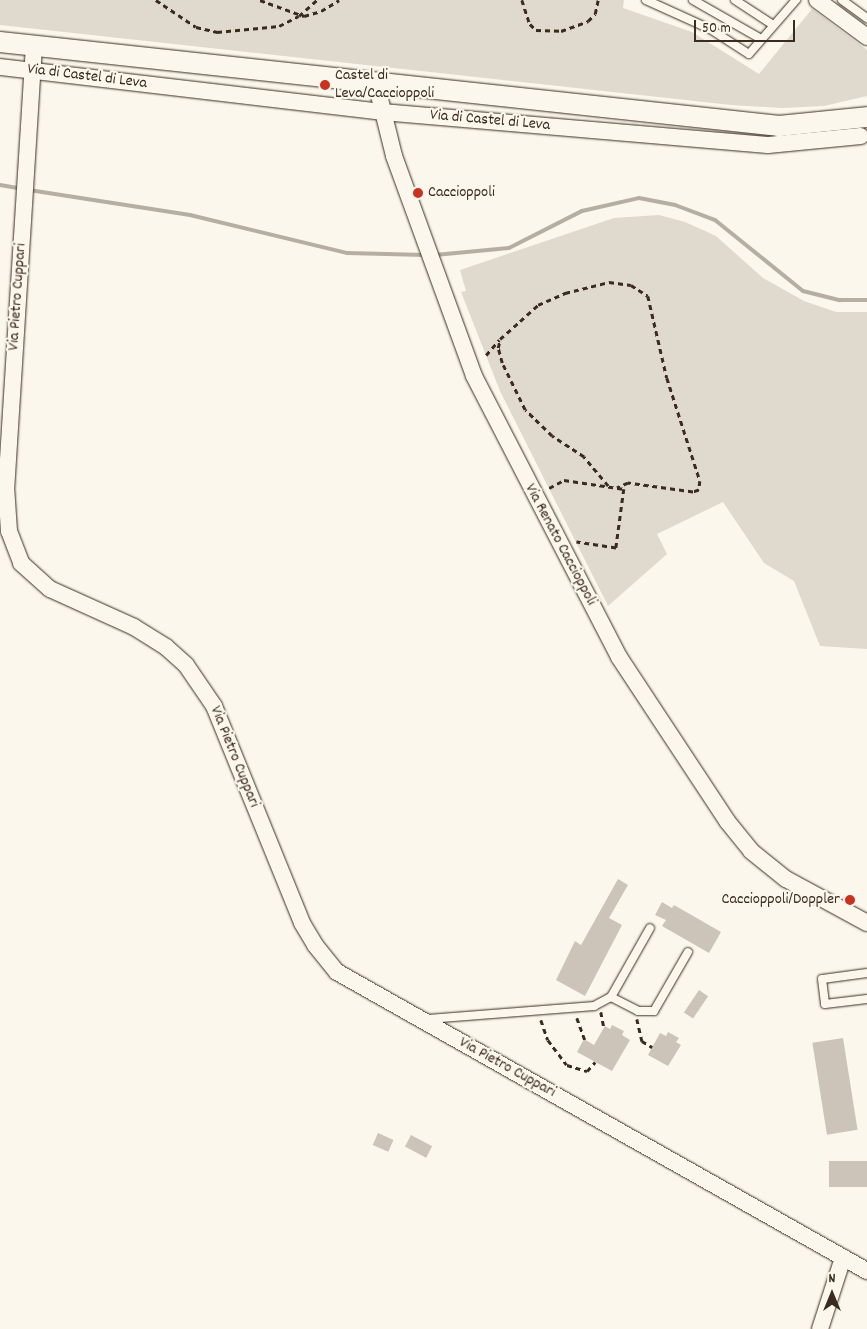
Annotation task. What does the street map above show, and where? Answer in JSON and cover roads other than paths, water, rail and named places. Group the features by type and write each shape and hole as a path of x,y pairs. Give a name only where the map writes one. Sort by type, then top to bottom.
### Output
{"street":[{"path":"817,0 867,37"},
{"name":"Via di Castel di Leva","path":"0,42 779,126 863,114"},
{"name":"Via Pietro Cuppari","path":"34,46 6,486 9,531 18,558 32,576 50,589 134,627 166,647 186,665 214,706 302,923 315,945 338,972 867,1271"},
{"name":"Via di Castel di Leva","path":"0,67 382,112 768,145 862,136"},
{"name":"Via Renato Caccioppoli","path":"376,83 394,156 483,397 619,657 660,722 727,821 756,856 786,879 867,923"},
{"path":"820,1329 843,1258"}],"lane":[{"path":"646,0 710,29 749,54 796,0"},
{"path":"693,0 761,39"},
{"path":"735,0 773,25"},
{"path":"842,0 867,18"},
{"path":"421,1020 577,1009 596,1005 611,997 650,928"},
{"path":"611,997 638,1010 654,1011 688,952"},
{"path":"867,973 822,979 825,1004 867,998"}],"waterway":[{"path":"0,185 22,189"},
{"path":"29,190 190,215 347,253 425,255"},
{"path":"435,255 509,248 582,211 639,198 675,205 715,220 803,291 840,300 867,300"}],"place":[{"name":"Castel di Leva/Caccioppoli","path":"325,85"},
{"name":"Caccioppoli","path":"418,193"},
{"name":"Caccioppoli/Doppler","path":"850,900"}]}
